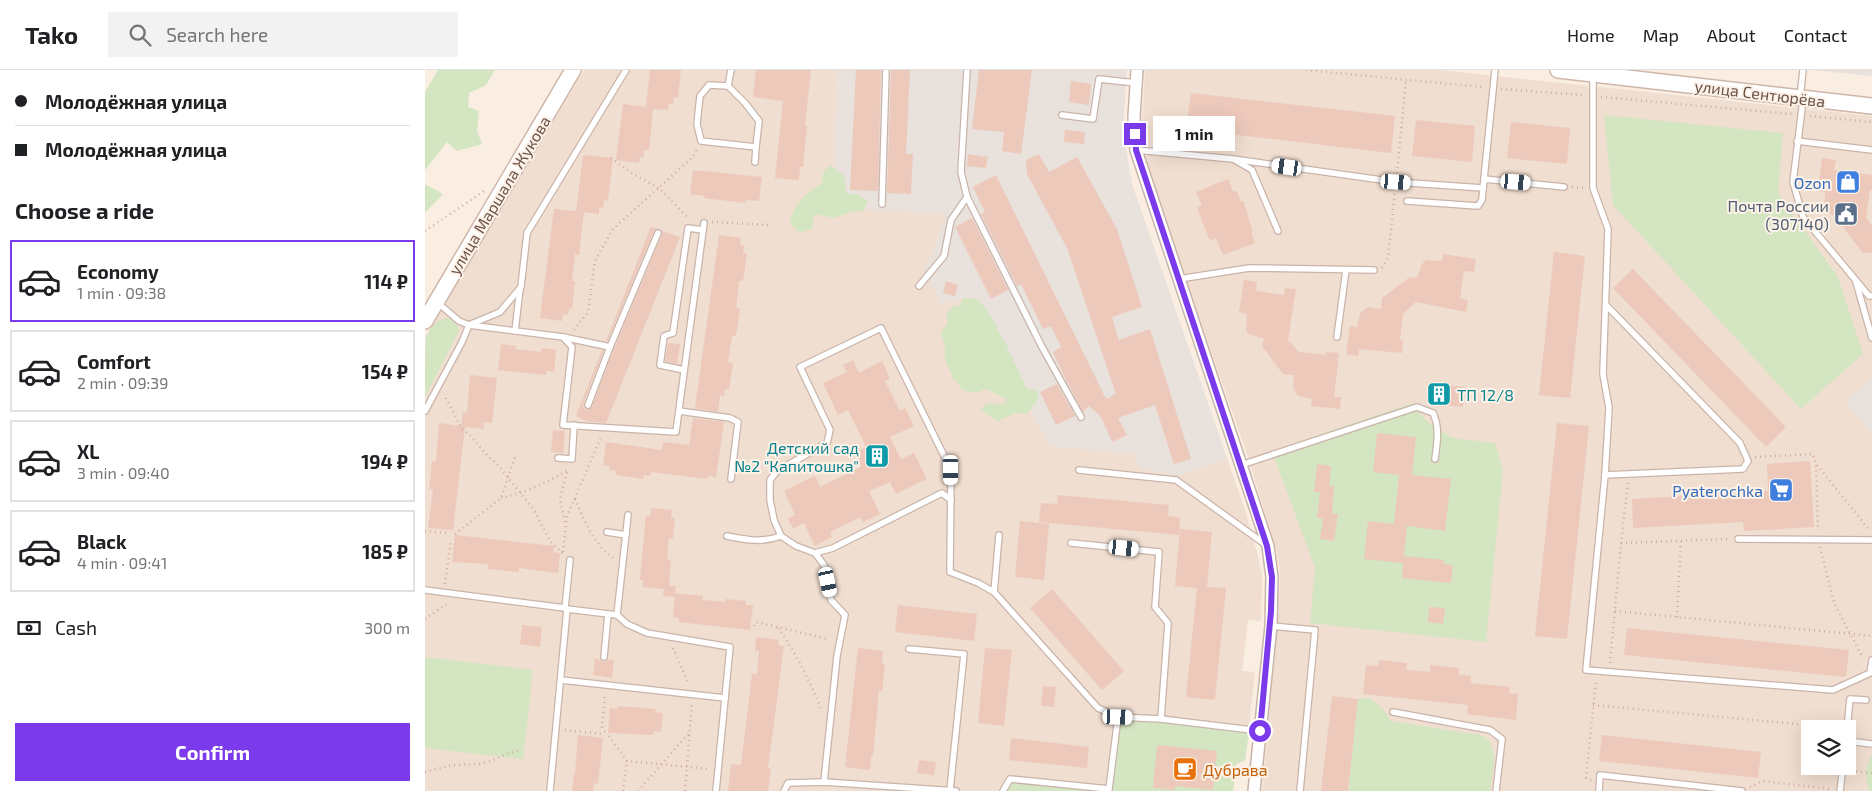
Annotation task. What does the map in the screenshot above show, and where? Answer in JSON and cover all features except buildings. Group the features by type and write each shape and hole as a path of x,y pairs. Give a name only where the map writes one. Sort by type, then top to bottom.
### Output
{"main road":[{"name":"улица Маршала Жукова","path":"425,321 573,70"},
{"name":"улица Сентюрёва","path":"1558,70 1872,106"}],"street":[{"path":"1137,70 1134,117 1136,150 1267,546 1272,577 1271,626 1254,791"}],"lane":[{"path":"515,331 527,233 625,70"},
{"path":"728,86 731,70"},
{"path":"882,204 886,70"},
{"path":"967,70 961,172 967,197 1042,347 1081,417"},
{"path":"1407,200 1479,206 1483,200 1495,70"},
{"path":"1803,70 1793,182 1803,217 1855,280 1869,296 1872,296"},
{"path":"1593,74 1593,188 1608,229 1603,374 1609,408 1605,475 1586,670 1833,690 1870,673 1872,660"},
{"path":"1061,116 1093,119 1099,79 1136,83"},
{"path":"755,162 759,121 728,86 709,85 700,96 697,124 701,141 756,147"},
{"path":"1797,141 1872,150"},
{"path":"1136,150 1233,159 1396,182 1483,188"},
{"path":"1233,159 1252,170 1278,231"},
{"path":"1484,179 1564,187"},
{"path":"919,286 944,256 951,220 967,197"},
{"path":"563,337 572,347 563,425 676,432 703,226 687,228 673,332 664,336 660,365 684,370"},
{"path":"588,405 658,233"},
{"path":"1179,279 1249,268 1375,270"},
{"path":"1337,337 1346,270"},
{"path":"1855,280 1872,338"},
{"path":"425,411 463,342 469,325 500,312 521,287"},
{"path":"436,302 459,322 469,325 563,337 610,348"},
{"path":"1605,475 1743,469 1748,461 1741,443 1606,305"},
{"path":"951,500 942,493 833,548 815,552 796,546 781,536 770,500 770,480 777,471 827,443 830,430 800,367 881,328 951,470 951,500 950,572 994,592 1099,708 1118,717 1161,719 1260,731"},
{"path":"1241,465 1417,407 1433,413 1438,434 1435,459"},
{"path":"679,411 730,418 738,422 731,479"},
{"path":"558,458 572,459 574,426"},
{"path":"1079,470 1176,480 1267,546"},
{"path":"617,615 628,515"},
{"path":"607,532 626,534"},
{"path":"994,592 999,535"},
{"path":"727,536 745,540 769,541 781,536"},
{"path":"1738,539 1872,540"},
{"path":"1071,543 1159,552 1155,607 1168,623 1161,719"},
{"path":"815,552 824,565 831,600 845,615 837,656 824,782"},
{"path":"550,791 570,560"},
{"path":"425,590 617,615 627,624 647,633 730,648 717,791"},
{"path":"604,657 608,614"},
{"path":"1271,626 1315,630 1300,791"},
{"path":"784,791 788,782 824,782 953,790 965,654 909,649"},
{"path":"561,680 725,698"},
{"path":"1848,720 1851,699 1866,700"},
{"path":"1393,712 1490,730 1502,739 1496,791"},
{"path":"1003,791 1010,778 1109,790 1118,717"},
{"path":"1856,742 1872,744"},
{"path":"1599,791 1600,775 1742,791"},
{"path":"1840,791 1842,775"}],"path":[{"path":"563,337 570,335 588,312 595,261 613,228 693,157 701,141"},
{"path":"611,158 633,174 659,188 686,217 703,226 710,222 768,225"},
{"path":"1564,187 1593,188"},
{"path":"425,231 488,189"},
{"path":"446,398 462,429 471,435 520,492 533,510 551,542 563,554 569,567"},
{"path":"563,554 567,516 606,428"},
{"path":"501,498 516,454"},
{"path":"1747,458 1813,454 1816,464 1818,540 1834,603 1870,673"},
{"path":"566,525 560,499 567,470 572,459"},
{"path":"1816,464 1872,534"},
{"path":"455,534 501,498 509,497 549,481 567,470"},
{"path":"1609,672 1629,475"},
{"path":"575,498 591,533 602,548 612,557 623,563"},
{"path":"425,531 448,533"},
{"path":"1621,542 1738,539"},
{"path":"444,593 451,540"},
{"path":"1677,617 1681,540"},
{"path":"425,619 459,595"},
{"path":"1615,611 1872,636"},
{"path":"754,626 756,622 828,639"},
{"path":"778,628 788,641 808,676 829,728"},
{"path":"668,637 693,694 685,791"},
{"path":"1597,671 1586,778 1599,782"},
{"path":"605,732 602,727 606,685"},
{"path":"1593,704 1801,725"},
{"path":"556,729 601,734"},
{"path":"638,791 690,732"},
{"path":"609,736 627,761 623,791"},
{"path":"425,772 453,765 485,763 520,750"},
{"path":"627,761 718,769"},
{"path":"1856,770 1872,773"},
{"path":"1742,791 1762,782 1825,788"}],"shaded area":[{"path":"584,70 838,70 832,207 946,213 969,297 1050,446 1133,454 1180,476 1227,458 1245,510 1262,577 1261,621 1248,620 1242,671 1255,672 1245,760 1236,764 1233,791 425,791 425,338"},
{"path":"838,70 1127,70 1123,132 1132,184 1227,458 1180,476 1141,469 1133,454 1050,446 969,297 941,304 925,271 946,214 832,207"},
{"path":"1145,70 1440,70 1872,116 1872,791 1262,791 1279,606 1280,573 1277,552 1246,451 1158,200 1146,155 1142,128"},
{"path":"1812,70 1872,70 1872,76"},
{"path":"1872,379 1872,434 1845,401"}],"green space":[{"path":"438,70 495,70 486,85 469,93 468,107 479,111 477,131 482,144 457,151 447,142 425,170 425,92"},
{"path":"1604,115 1783,133 1778,193 1838,277 1863,354 1801,409 1613,205"},
{"path":"829,165 844,176 846,193 859,195 868,201 863,211 852,212 834,218 816,214 813,218 812,229 801,232 790,223 794,209 806,195 822,183 823,173"},
{"path":"425,184 443,194 425,213"},
{"path":"963,298 978,299 993,319 1027,389 1037,391 1039,398 1027,414 1016,413 998,421 981,409 987,403 1004,404 1007,399 986,389 975,393 963,390 953,378 945,359 945,347 941,333 948,322 947,313 953,306 960,305"},
{"path":"446,318 455,323 459,331 425,397 426,337 434,325"},
{"path":"1409,404 1428,422 1452,438 1495,443 1503,471 1486,642 1310,623 1315,568 1272,451"},
{"path":"425,657 533,670 523,759 425,748"},
{"path":"1369,698 1384,710 1390,721 1481,735 1492,746 1494,752 1494,767 1490,791 1348,791 1358,699"},
{"path":"1118,717 1249,731 1245,760 1236,764 1233,791 1003,791 1010,779 1109,789"},
{"path":"1872,755 1872,791 1870,791 1867,783 1867,773 1868,762"}],"place":[{"name":"Ozon","path":"1848,182"},
{"name":"Почта России (307140)","path":"1846,214"},
{"name":"ТП 12/8","path":"1439,394"},
{"name":"Детский сад №2 \"Капитошка\"","path":"877,456"},
{"name":"Pyaterochka","path":"1781,490"},
{"name":"Дубрава","path":"1185,769"}],"route":[{"path":"1135,134 1136,150 1267,546 1272,577 1271,626 1260,731"}]}
